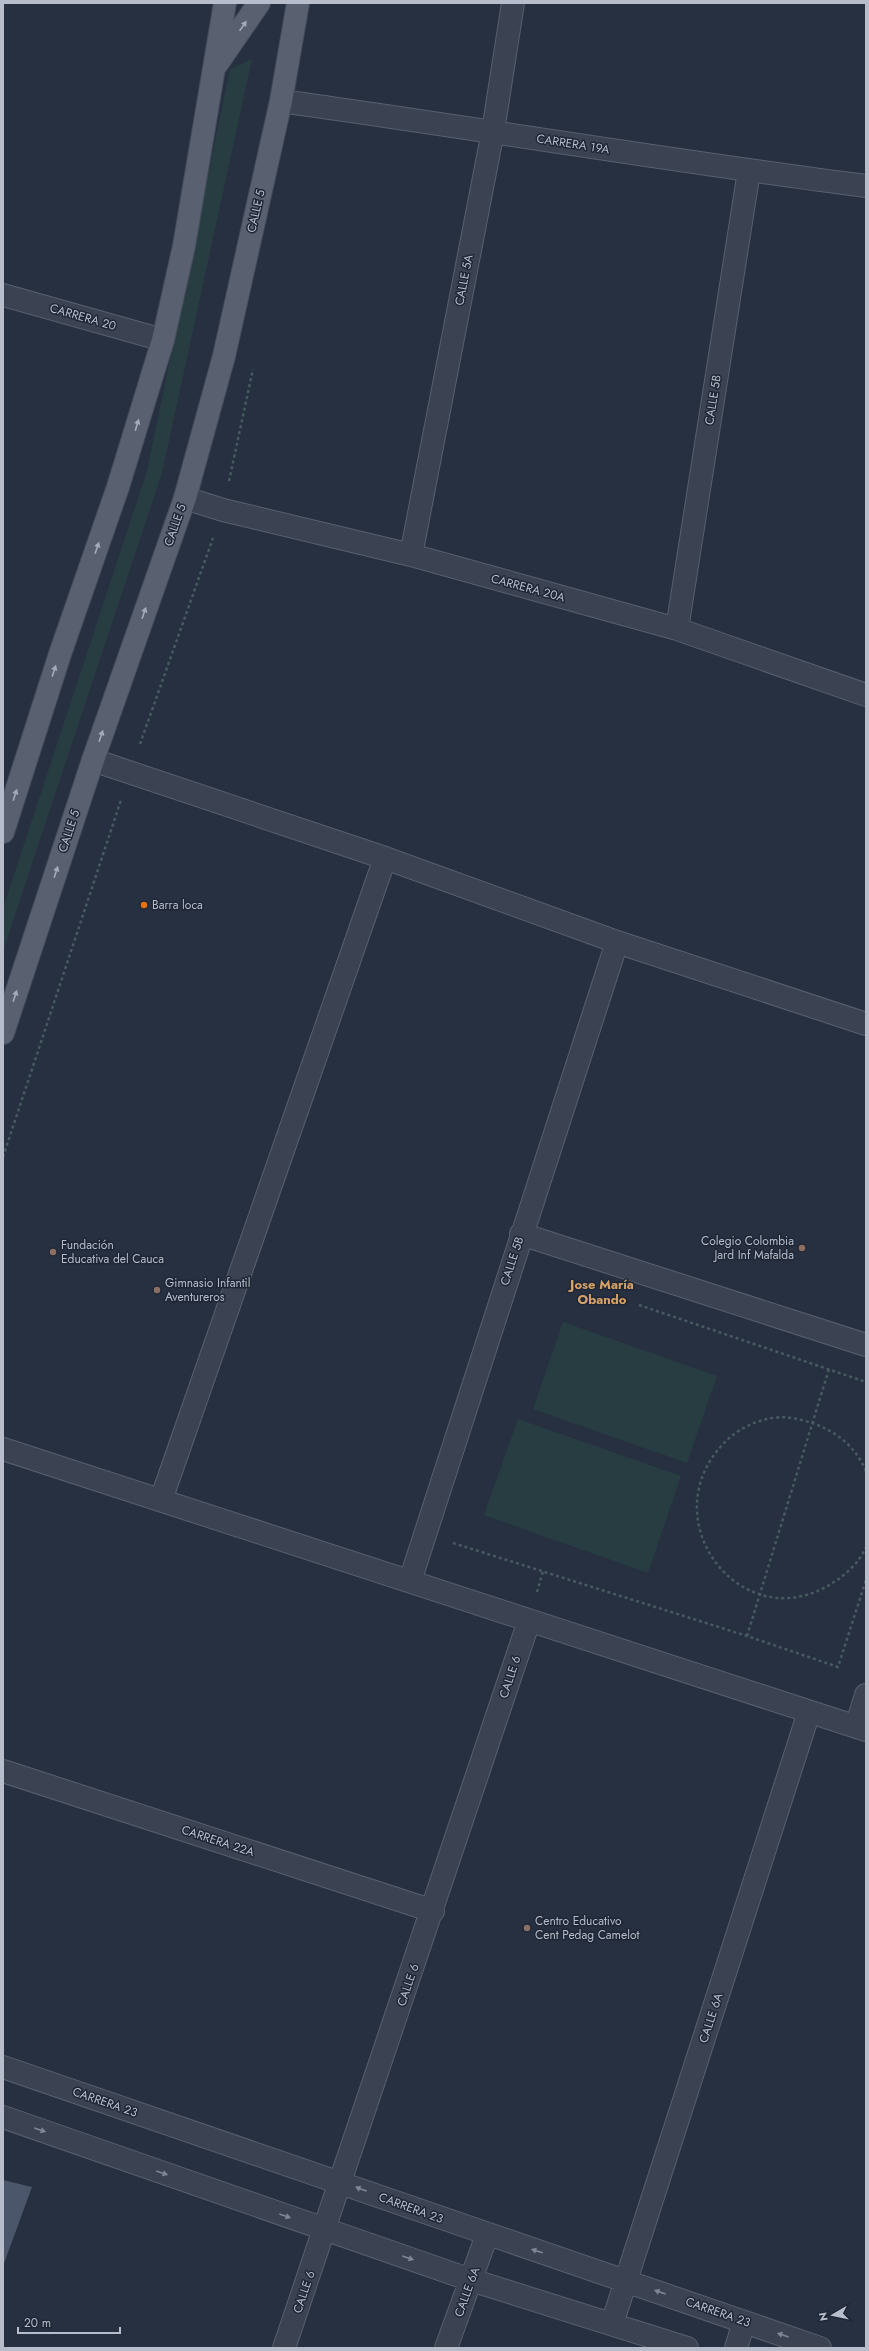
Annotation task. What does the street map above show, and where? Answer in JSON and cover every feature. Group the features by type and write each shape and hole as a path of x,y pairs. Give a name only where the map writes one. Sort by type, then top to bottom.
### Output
{"main road":[{"path":"3,832 60,654 118,487 163,340 184,246 212,70 225,3"},
{"path":"212,70 259,3"},
{"name":"CALLE 5","path":"3,1033 93,760 185,498 224,356 280,101 298,3"}],"street":[{"name":"CALLE 5A","path":"411,555 493,131 513,3"},
{"name":"CARRERA 19A","path":"280,101 493,131 749,171 866,186"},
{"name":"CALLE 5B","path":"677,629 749,171"},
{"name":"CARRERA 20","path":"3,294 163,340"},
{"name":"CARRERA 20A","path":"185,498 223,510 411,555 677,629 866,695"},
{"path":"93,760 385,858 617,942 866,1024"},
{"path":"161,1500 385,858"},
{"name":"CALLE 5B","path":"410,1581 521,1234 617,942"},
{"path":"521,1234 866,1345"},
{"path":"3,1449 861,1728 866,1695"},
{"name":"CALLE 6","path":"284,2348 433,1911 529,1621"},
{"name":"CALLE 6A","path":"612,2324 809,1712"},
{"name":"CARRERA 22A","path":"3,1771 433,1911"},
{"name":"CARRERA 23","path":"3,2067 340,2182 487,2235 626,2280 820,2348"},
{"path":"3,2117 471,2280 687,2348"},
{"name":"CALLE 6A","path":"446,2348 487,2235"},
{"path":"736,2348 744,2322"}],"path":[{"path":"635,1304 866,1382"},
{"path":"747,1636 829,1369"},
{"path":"866,1471 861,1459 840,1436 813,1421 785,1416 756,1422 732,1435 712,1455 699,1481 695,1509 700,1537 713,1562 734,1582 760,1594 791,1598 821,1591 847,1574 866,1547"},
{"path":"451,1542 747,1636 838,1667 866,1580"}],"green space":[{"path":"252,59 162,473 3,951 3,908 147,471 230,69"},
{"path":"563,1322 717,1376 687,1463 533,1409"},
{"path":"518,1419 681,1476 648,1573 484,1515"}],"building":[{"path":"3,2180 32,2187 3,2266"}],"place":[{"name":"Barra loca","path":"144,905"},
{"name":"Colegio Colombia Jard Inf Mafalda","path":"802,1248"},
{"name":"Fundación Educativa del Cauca","path":"53,1252"},
{"name":"Gimnasio Infantil Aventureros","path":"157,1290"},
{"name":"Centro Educativo Cent Pedag Camelot","path":"527,1928"}],"district":[{"name":"Jose María Obando","path":"602,1292"}]}
